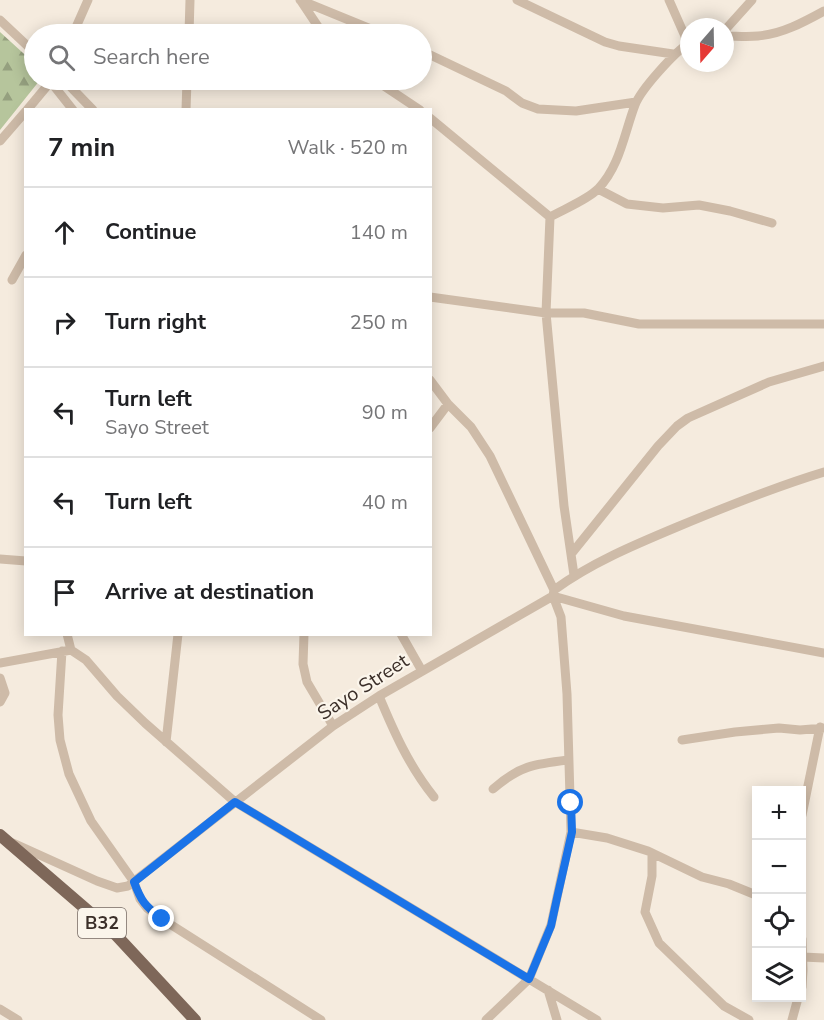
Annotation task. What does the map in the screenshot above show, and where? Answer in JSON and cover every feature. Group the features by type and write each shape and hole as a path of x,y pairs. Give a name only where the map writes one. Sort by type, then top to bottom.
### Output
{"main road":[{"name":"B32","path":"3,837 116,935 195,1020"}],"street":[{"path":"78,24 88,0"},
{"path":"189,24 190,0"},
{"path":"300,0 316,24"},
{"path":"300,0 359,24"},
{"path":"517,0 605,42 673,54"},
{"path":"669,0 680,24"},
{"path":"734,20 752,0"},
{"path":"734,36 758,36 780,31 803,23 824,11"},
{"path":"0,20 24,43"},
{"path":"550,217 598,189 619,154 636,102 673,54 680,49"},
{"path":"432,56 506,91 522,103 538,109 576,111 636,102"},
{"path":"28,108 43,90"},
{"path":"58,90 72,108"},
{"path":"74,90 91,108"},
{"path":"186,108 187,90"},
{"path":"390,90 417,108"},
{"path":"0,141 24,112"},
{"path":"432,120 550,217"},
{"path":"598,189 627,204 663,208 699,205 730,210 772,223"},
{"path":"550,217 546,313 564,506 574,575"},
{"path":"12,280 24,259"},
{"path":"432,297 546,313 584,313 639,324 824,324"},
{"path":"572,553 658,446 677,426 688,418 769,382 824,366"},
{"path":"432,383 448,404 471,427 490,456 553,593 561,617 567,694 572,832 551,926 529,979 486,1020"},
{"path":"432,425 448,404"},
{"name":"Sayo Street","path":"134,882 333,726 379,696 553,593 574,575 620,551 720,509 824,472"},
{"path":"0,560 24,561"},
{"path":"553,593 624,616 824,653"},
{"path":"67,636 58,715 60,740 69,774 91,821 134,882 140,899 147,908 321,1020"},
{"path":"166,742 178,636"},
{"path":"304,636 303,664 307,682 333,726"},
{"path":"402,636 422,671"},
{"path":"0,663 66,650 86,660 117,696 235,802 597,1020"},
{"path":"0,678 5,693 0,702"},
{"path":"379,696 414,770 434,797"},
{"path":"682,740 735,732 822,727 806,794"},
{"path":"493,789 516,771 568,760"},
{"path":"572,832 607,838 652,853 702,876 754,894"},
{"path":"3,837 117,888 134,882"},
{"path":"652,853 652,876 645,912 659,943 724,1006 749,1020"},
{"path":"806,957 824,958"},
{"path":"548,990 557,1020"},
{"path":"792,1020 797,1002"},
{"path":"0,1009 18,1020"}],"green space":[{"path":"0,32 24,54 24,90 32,90 0,130"}],"route":[{"path":"162,919 147,908 140,899 134,882 235,802 529,979 551,926 572,832 571,803"}]}
